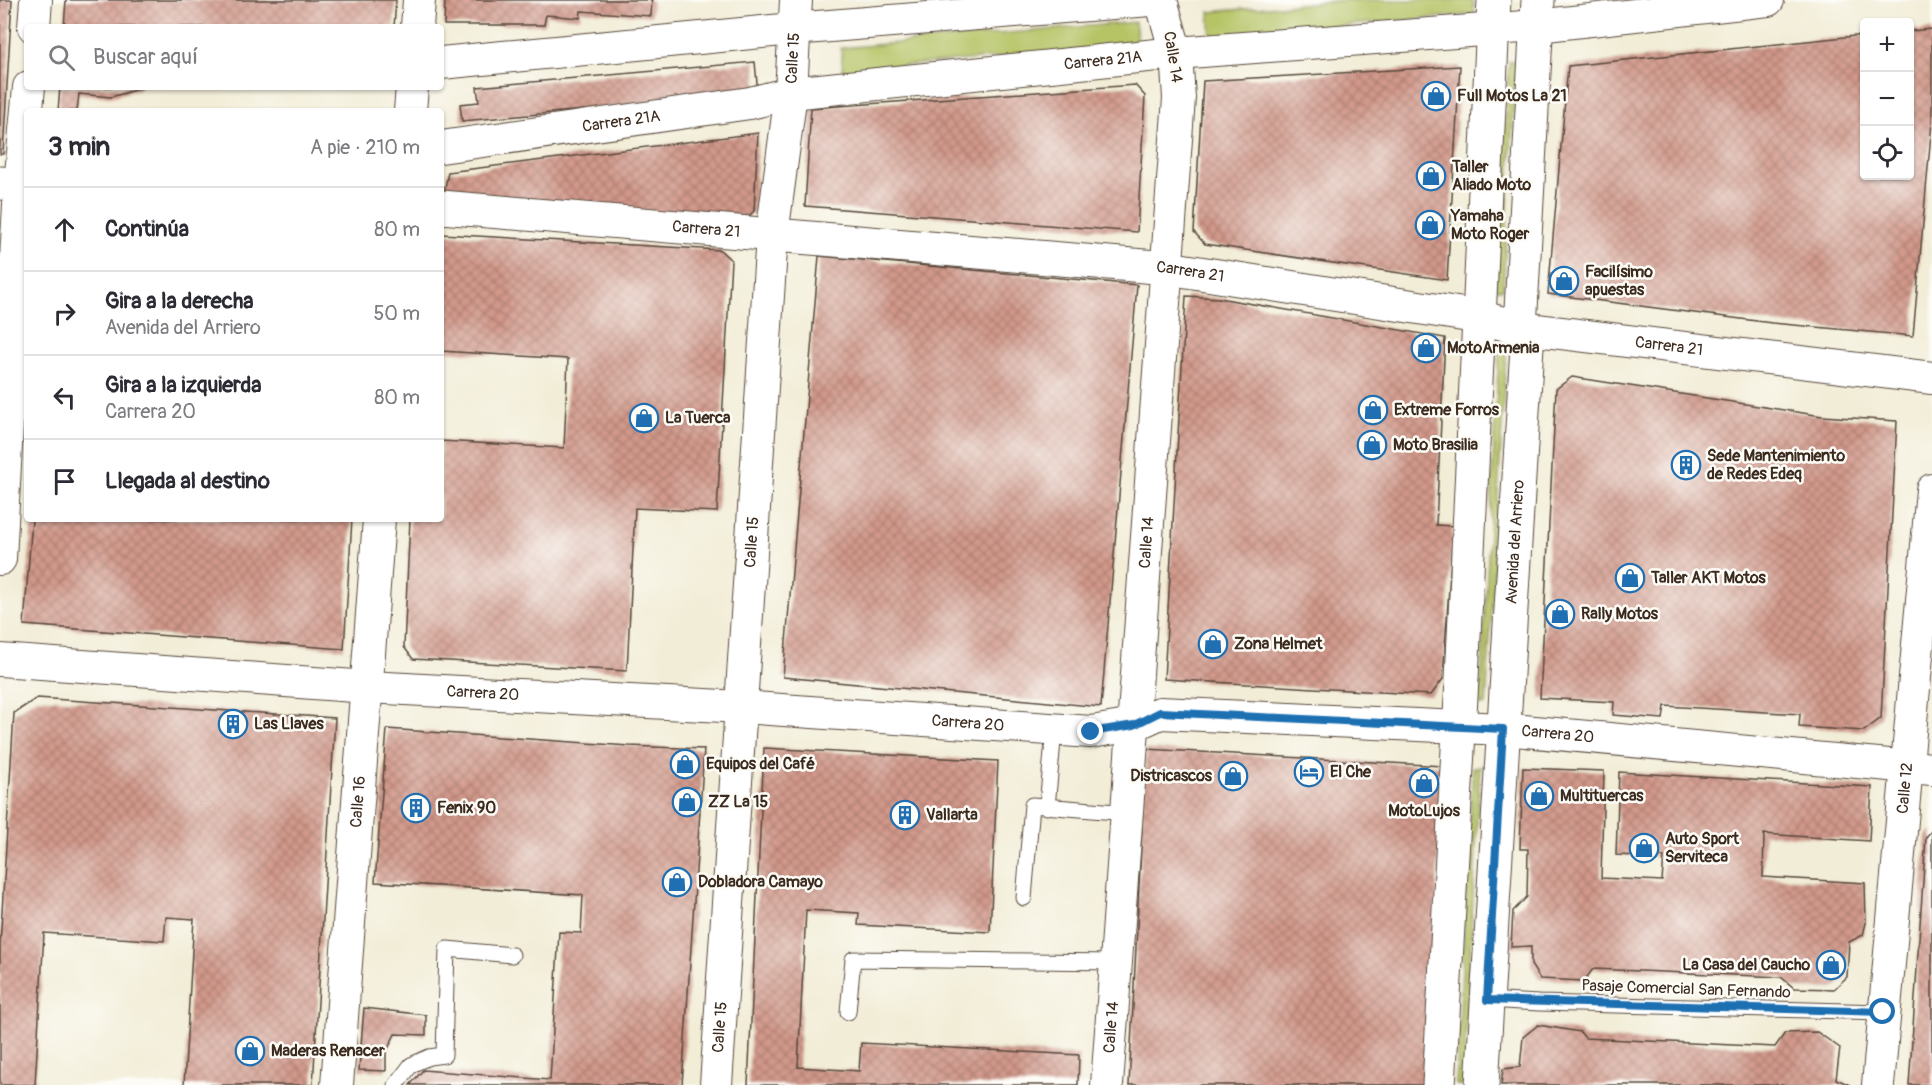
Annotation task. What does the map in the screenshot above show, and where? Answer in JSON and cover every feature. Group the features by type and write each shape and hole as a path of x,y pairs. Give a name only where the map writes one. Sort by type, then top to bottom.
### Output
{"street":[{"path":"34,24 36,0"},
{"path":"417,24 419,0"},
{"path":"444,63 795,14 1150,0"},
{"name":"Calle 14","path":"1107,1085 1179,98 1176,53 1161,0"},
{"name":"Carrera 21A","path":"444,147 750,103 791,93 1176,53 1492,14 1768,0"},
{"name":"Avenida del Arriero","path":"1482,1085 1527,346 1520,328 1538,13"},
{"name":"Calle 15","path":"716,1085 772,235 791,93 795,14"},
{"path":"1439,1085 1459,727 1492,14"},
{"path":"26,108 29,90"},
{"path":"410,108 412,90"},
{"path":"0,559 16,185 24,125"},
{"name":"Carrera 21","path":"444,207 1168,268 1479,317 1520,328 1932,378"},
{"name":"Calle 12","path":"1878,1085 1883,1012 1919,768 1932,490"},
{"name":"Calle 16","path":"337,1085 379,522"},
{"name":"Carrera 20","path":"0,660 368,687 742,707 1091,732 1134,725 1160,712 1503,729 1919,768"}],"lane":[{"path":"1047,807 1054,730"},
{"path":"1024,898 1032,805 1128,813"},
{"path":"396,1085 411,1065 429,1057 444,1055 447,949 512,955"},
{"path":"848,1012 853,959 1117,962"},
{"name":"Pasaje Comercial San Fernando","path":"1487,1000 1883,1012"}],"green space":[{"path":"1346,0 1473,0 1475,14 1211,37 1209,12"},
{"path":"1135,22 1138,45 843,71 841,48"},
{"path":"1509,61 1516,61 1503,289 1496,289"},
{"path":"1499,352 1506,352 1486,705 1480,705"},
{"path":"1473,767 1480,767 1463,1085 1456,1085"}],"building":[{"path":"0,0 12,0 3,154 0,154"},
{"path":"66,0 396,0 394,24 64,24"},
{"path":"445,0 652,0 651,16 581,11 580,18 546,15 544,25 444,25"},
{"path":"1932,29 1932,122 1913,336 1772,323 1548,294 1568,66 1860,35 1860,180 1914,180 1914,31"},
{"path":"755,62 758,94 462,121 460,104 479,102 477,87"},
{"path":"1460,66 1447,280 1205,244 1194,232 1203,81"},
{"path":"1135,85 1145,96 1137,232 805,206 811,108"},
{"path":"60,90 135,90 111,97 79,94 77,108 58,108"},
{"path":"758,133 754,211 745,220 444,193 448,172"},
{"path":"444,234 720,250 731,260 717,512 635,508 627,671 413,659 404,647 410,522 444,522 444,441 564,448 568,359 444,351"},
{"path":"819,256 1137,285 1101,707 783,677"},
{"path":"1186,296 1219,298 1445,338 1436,525 1453,526 1443,679 1431,695 1164,679"},
{"path":"1572,377 1822,416 1897,421 1881,718 1864,731 1799,727 1800,714 1665,706 1663,719 1613,715 1614,702 1540,698 1556,389"},
{"path":"32,522 352,522 344,649 24,625"},
{"path":"37,698 335,718 313,1085 184,1085 194,919 166,917 164,941 44,933 35,1085 0,1085 0,945 14,713"},
{"path":"387,729 704,749 682,1085 410,1085 423,1070 550,1080 559,932 581,933 583,895 375,882"},
{"path":"764,748 998,761 990,932 858,925 859,913 806,910 798,1067 859,1071 861,1043 1079,1055 1078,1085 748,1085"},
{"path":"1146,749 1443,766 1427,1085 1129,1085"},
{"path":"1523,768 1604,771 1601,878 1662,881 1664,857 1616,855 1619,772 1872,787 1869,841 1764,834 1763,877 1865,883 1866,923 1863,935 1849,942 1847,977 1834,989 1794,988 1781,977 1593,969 1584,981 1540,979 1531,965 1531,946 1511,947 1513,911 1527,897 1528,849 1520,849"},
{"path":"1932,830 1932,1085 1909,1085 1926,837"},
{"path":"364,1008 426,1015 426,1035 395,1034 386,1053 386,1071 359,1070"},
{"path":"1538,1025 1580,1032 1585,1038 1775,1047 1785,1033 1817,1032 1840,1048 1836,1079 1850,1085 1501,1085 1503,1069 1520,1067 1523,1037"}],"place":[{"name":"Full Motos La 21","path":"1436,96"},
{"name":"Taller Aliado Moto","path":"1431,176"},
{"name":"Yamaha Moto Roger","path":"1430,225"},
{"name":"Facilísimo apuestas","path":"1564,281"},
{"name":"MotoArmenia","path":"1426,348"},
{"name":"Extreme Forros","path":"1373,410"},
{"name":"La Tuerca","path":"644,418"},
{"name":"Moto Brasilia","path":"1372,445"},
{"name":"Sede Mantenimiento de Redes Edeq","path":"1686,465"},
{"name":"Taller AKT Motos","path":"1630,578"},
{"name":"Rally Motos","path":"1560,614"},
{"name":"Zona Helmet","path":"1213,644"},
{"name":"Las Llaves","path":"233,724"},
{"name":"Equipos del Café","path":"685,764"},
{"name":"El Che","path":"1309,772"},
{"name":"Districascos","path":"1233,776"},
{"name":"MotoLujos","path":"1424,783"},
{"name":"Multituercas","path":"1539,796"},
{"name":"ZZ La 15","path":"687,802"},
{"name":"Fenix 90","path":"416,808"},
{"name":"Vallarta","path":"905,815"},
{"name":"Auto Sport Serviteca","path":"1644,848"},
{"name":"Dobladora Camayo","path":"677,882"},
{"name":"La Casa del Caucho","path":"1831,965"},
{"name":"Maderas Renacer","path":"250,1051"}],"route":[{"path":"1091,732 1134,725 1160,712 1503,729 1487,1000 1883,1012"}]}
